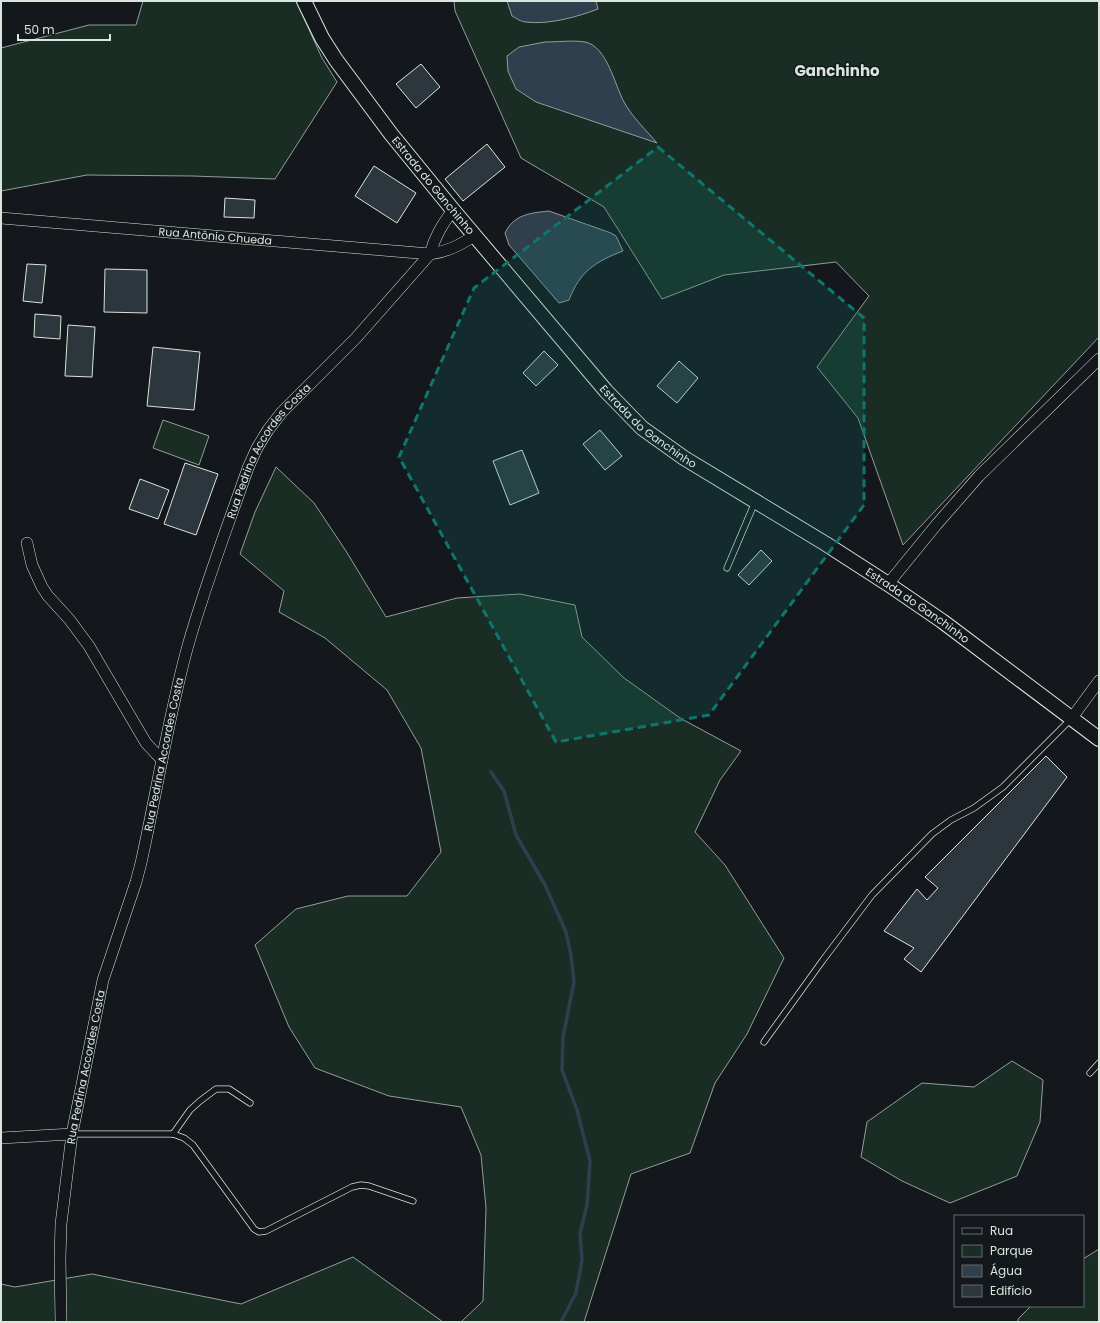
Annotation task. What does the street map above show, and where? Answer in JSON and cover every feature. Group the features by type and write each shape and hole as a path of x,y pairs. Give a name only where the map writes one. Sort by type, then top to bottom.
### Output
{"street":[{"name":"Estrada do Ganchinho","path":"304,1 319,32 336,60 391,134 474,236 606,391 642,428 684,458 826,544 888,584 942,622 1099,739"},
{"name":"Rua Pedrina Accordes Costa","path":"61,1322 61,1231 67,1166 103,980 136,882 179,683 194,626 248,468 257,448 268,430 282,412 356,338 430,254 439,229 453,210"},
{"name":"Rua Antônio Chueda","path":"1,218 430,254"},
{"path":"430,254 443,252 457,247 474,236"},
{"path":"888,584 979,476 1099,359"},
{"path":"27,543 32,565 42,587 89,646 146,744 162,760"},
{"path":"1071,719 1099,681"},
{"path":"1,1138 72,1134"}],"lane":[{"path":"727,568 755,501"},
{"path":"764,1042 822,960 872,895 932,834 951,820 974,808 1002,787 1071,719"},
{"path":"1090,1073 1099,1063"},
{"path":"173,1134 190,1110 216,1089 229,1089 250,1103"},
{"path":"72,1134 173,1134 184,1138 193,1146 254,1229 259,1232 266,1231 352,1187 361,1185 413,1201"}],"highlighted area":[{"path":"658,147 864,318 864,505 709,715 556,742 399,457 474,288"}],"green space":[{"path":"143,1 296,1 322,58 337,82 275,179 193,176 87,175 1,191 1,48 89,25 136,25"},
{"path":"454,1 1099,1 1099,337 903,545 858,418 817,367 869,296 836,262 724,275 662,299 604,207 521,158 455,11"},
{"path":"163,420 209,436 199,465 153,448"},
{"path":"276,467 314,503 346,551 386,617 457,598 520,594 575,605 582,637 624,678 680,718 741,751 720,780 695,832 725,865 784,958 747,1034 715,1083 690,1153 631,1174 584,1322 461,1322 483,1301 486,1208 481,1155 461,1107 389,1096 315,1068 289,1027 255,945 296,909 348,896 407,896 441,852 421,748 387,690 325,638 279,612 284,591 240,554 255,512"},
{"path":"1012,1061 1043,1080 1040,1122 1017,1176 950,1203 902,1181 861,1157 867,1122 922,1083 974,1087"},
{"path":"1099,1249 1099,1320 1097,1322 1017,1322 1030,1307 1084,1307 1084,1258"},
{"path":"353,1257 443,1322 1,1322 1,1284 15,1287 92,1274 241,1304"}],"water":[{"path":"507,1 596,1 598,9 562,20 535,23 520,21 512,16"},
{"path":"570,41 585,42 593,45 605,59 627,108 657,143 536,102 516,89 508,71 507,56 519,47 545,42"},
{"path":"549,211 611,233 616,236 623,251 604,259 590,269 578,282 569,300 559,303 509,245 505,233 518,218 530,214"}],"building":[{"path":"421,64 440,87 416,108 396,84"},
{"path":"487,144 505,167 463,201 445,179"},
{"path":"374,166 416,193 397,223 355,196"},
{"path":"225,198 255,200 254,218 224,217"},
{"path":"27,264 46,265 42,303 23,301"},
{"path":"105,269 147,270 147,313 104,312"},
{"path":"35,314 61,316 60,339 34,337"},
{"path":"68,325 95,327 92,377 65,376"},
{"path":"153,347 200,352 194,410 147,406"},
{"path":"544,351 558,365 536,386 523,373"},
{"path":"679,361 698,378 677,403 657,386"},
{"path":"600,430 622,456 605,470 583,444"},
{"path":"522,450 539,493 510,505 493,461"},
{"path":"185,463 218,474 196,535 164,524"},
{"path":"140,479 169,490 158,519 129,509"},
{"path":"761,550 772,561 749,585 738,575"},
{"path":"1046,756 1067,777 921,972 904,959 914,948 884,931 917,889 927,900 938,888 925,877"}],"waterway":[{"path":"491,772 504,791 516,835 545,885 566,932 571,955 574,982 563,1037 562,1070 577,1110 590,1161 587,1205 580,1233 582,1260 576,1293 561,1322"}],"district":[{"name":"Ganchinho","path":"837,70"}]}
